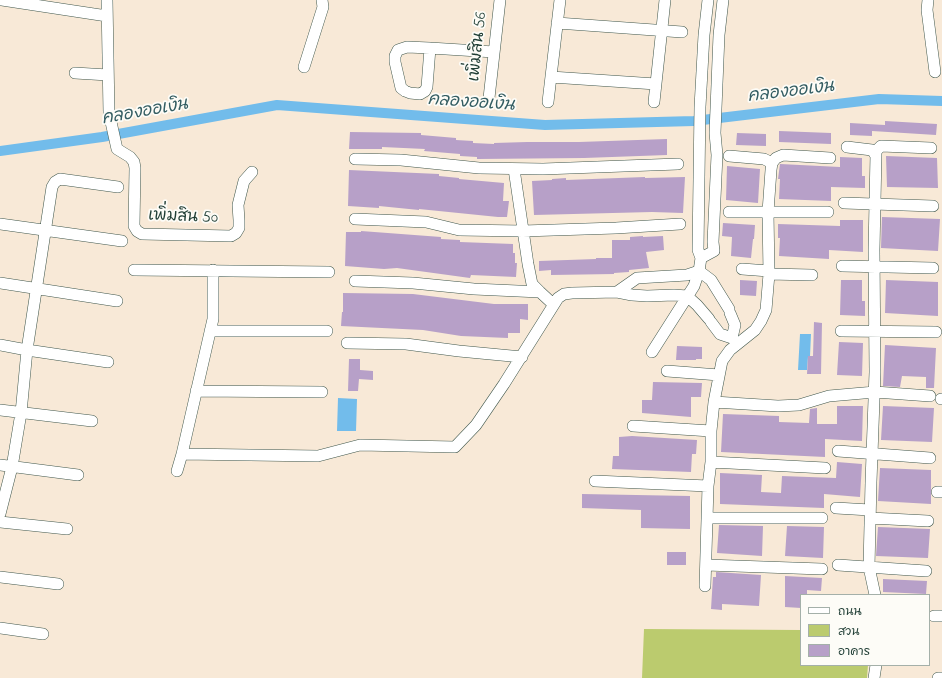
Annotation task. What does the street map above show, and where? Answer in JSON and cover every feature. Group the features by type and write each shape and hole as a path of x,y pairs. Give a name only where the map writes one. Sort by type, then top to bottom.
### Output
{"street":[{"path":"2,0 107,16"},
{"name":"เพิ่มสิน 50","path":"107,0 109,113 117,150 130,157 134,162 134,226 136,231 142,234 231,236 236,233 238,228 238,205 244,181 252,172"},
{"path":"304,67 323,7 322,0"},
{"name":"เพิ่มสิน 56","path":"489,98 500,0"},
{"path":"548,102 560,0"},
{"path":"654,102 665,0"},
{"path":"652,352 694,286 699,271 701,258 698,250 699,136 704,35 708,0"},
{"path":"701,258 714,251 713,242 717,156 715,133 717,109 718,35 723,0"},
{"path":"928,0 927,10 935,72"},
{"path":"557,23 682,32"},
{"path":"430,48 427,87 425,91 420,94 405,91 401,88 395,62 395,56 398,50 407,47 430,48 494,52"},
{"path":"75,73 108,75"},
{"path":"551,77 656,84"},
{"path":"874,153 881,146 931,148"},
{"path":"847,147 872,150 876,154 876,332 869,567 875,594"},
{"path":"735,341 755,330 766,310 769,272 768,212 772,163 776,158 783,155 830,158"},
{"path":"729,156 764,159 772,163"},
{"path":"355,158 401,160 479,168 543,169 678,164"},
{"path":"514,168 532,284 553,304"},
{"path":"0,514 12,467 21,413 27,350 52,187 55,182 60,179 118,187"},
{"path":"844,203 933,206"},
{"path":"729,212 828,212"},
{"path":"355,219 426,222 459,230 523,231 680,224"},
{"path":"0,224 122,241"},
{"path":"842,266 933,268"},
{"path":"742,269 812,275"},
{"path":"134,270 329,272"},
{"path":"177,471 213,319 212,270"},
{"path":"617,292 637,278 687,275 699,271"},
{"path":"699,271 711,280 730,311 735,325 735,341 722,361 714,402 711,431 711,462 708,486 705,586"},
{"path":"355,282 413,282 474,289 540,292"},
{"path":"0,283 117,301"},
{"path":"182,454 318,456 360,445 455,447 476,425 522,357 553,304 564,294 617,292 647,296 687,296 697,305 720,334 735,341"},
{"path":"210,331 327,331"},
{"path":"841,331 936,332"},
{"path":"347,343 406,344 522,357"},
{"path":"0,345 108,362"},
{"path":"667,370 719,375"},
{"path":"196,391 322,392"},
{"path":"714,402 778,406 800,405 828,396 874,392 938,398"},
{"path":"0,410 92,421"},
{"path":"633,426 711,431"},
{"path":"838,451 930,458"},
{"path":"711,462 825,468"},
{"path":"0,465 78,475"},
{"path":"595,481 708,486"},
{"path":"836,508 928,521"},
{"path":"707,518 822,518"},
{"path":"0,522 67,529"},
{"path":"706,565 822,569"},
{"path":"838,565 926,571"},
{"path":"0,576 58,584"},
{"path":"0,628 43,634"},
{"path":"874,678 876,666"}],"green space":[{"path":"644,629 800,630 800,666 868,666 867,678 642,678"}],"water":[{"path":"800,334 811,334 810,356 808,357 807,370 798,370"},
{"path":"338,398 357,399 356,431 337,431"}],"building":[{"path":"885,121 937,124 936,135 872,131 872,136 850,135 850,123 885,125"},
{"path":"779,131 831,133 831,144 779,142"},
{"path":"350,132 421,133 421,135 473,141 473,143 494,144 667,139 667,155 584,158 477,159 477,157 460,156 460,154 424,151 425,149 382,147 382,149 349,149"},
{"path":"737,133 766,134 766,146 736,145"},
{"path":"886,156 937,158 938,188 887,187"},
{"path":"840,157 862,158 862,176 865,176 865,188 831,187 831,201 779,199 780,179 778,179 780,164 840,167"},
{"path":"727,166 760,169 758,203 726,200"},
{"path":"349,170 439,174 439,176 459,179 504,183 503,201 509,201 507,217 379,206 379,208 348,206"},
{"path":"685,177 683,213 652,212 534,215 532,181 566,178 566,180"},
{"path":"882,217 940,219 938,251 881,248"},
{"path":"840,220 863,220 863,252 829,250 829,259 779,256 780,238 778,238 778,224 840,226"},
{"path":"723,223 755,225 751,258 731,256 732,237 722,236"},
{"path":"361,231 441,237 441,239 460,240 460,242 513,244 515,263 517,263 516,277 471,275 470,278 397,268 384,269 345,266 346,232"},
{"path":"663,236 664,250 646,252 649,268 629,270 629,272 614,274 551,275 551,270 539,271 539,261 612,258 612,240 630,240 630,237"},
{"path":"740,280 757,281 756,296 740,295"},
{"path":"841,280 862,280 862,301 865,301 865,316 840,315"},
{"path":"886,280 938,282 938,316 885,313"},
{"path":"343,293 413,294 494,304 528,304 528,320 520,319 520,333 508,333 508,338 461,336 423,330 341,326"},
{"path":"814,322 822,323 821,374 807,374 808,356 813,356"},
{"path":"839,342 863,343 862,376 837,375"},
{"path":"885,345 936,348 934,388 926,388 926,377 902,376 900,387 883,386"},
{"path":"677,346 702,347 702,359 676,360"},
{"path":"349,359 360,359 360,370 373,371 373,380 359,379 358,391 348,391"},
{"path":"653,382 702,383 701,397 691,397 691,417 642,413 642,400 652,400"},
{"path":"837,406 863,406 862,441 825,439 825,457 721,452 723,414 779,416 779,422 809,423 810,409 817,408 817,424 837,424"},
{"path":"883,406 934,408 932,442 881,440"},
{"path":"632,436 697,440 696,454 692,454 691,472 612,469 613,456 619,456 619,437"},
{"path":"837,462 862,464 860,497 824,494 824,508 720,504 720,473 762,475 761,492 781,493 782,476 836,478"},
{"path":"880,468 931,470 931,504 878,501"},
{"path":"582,494 690,496 690,529 641,528 641,510 582,508"},
{"path":"719,525 763,526 762,556 717,553"},
{"path":"787,526 824,527 823,558 785,556"},
{"path":"878,527 930,529 928,558 876,556"},
{"path":"667,552 686,552 686,565 667,565"},
{"path":"716,572 761,575 759,606 722,604 722,610 711,609 713,577 716,577"},
{"path":"785,576 822,578 821,591 807,590 807,594 800,594 800,608 785,607"},
{"path":"883,579 927,581 926,594 883,592"}],"waterway":[{"name":"คลองออเงิน","path":"0,151 102,137 277,105 545,125 694,121 879,99 942,101"}]}
